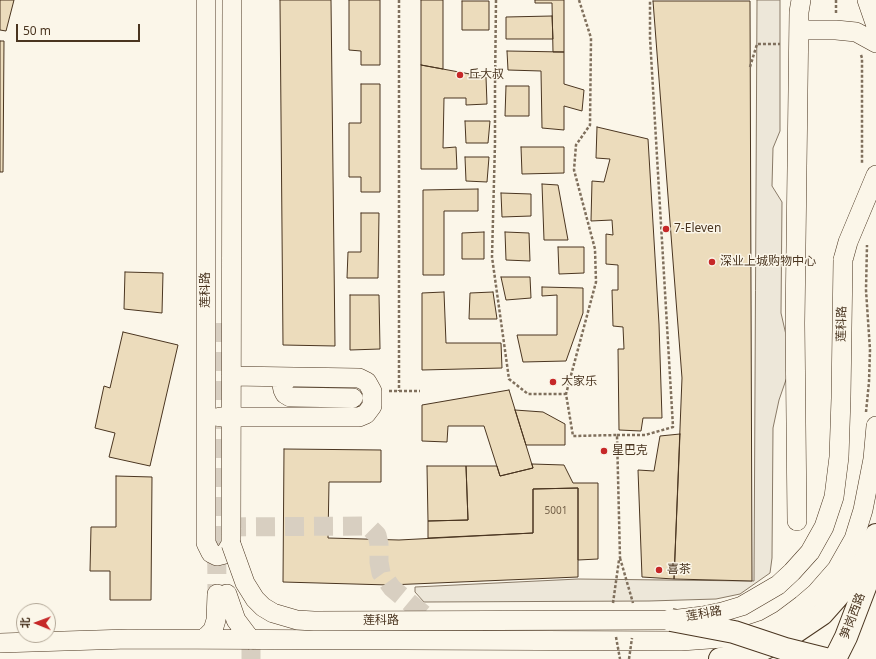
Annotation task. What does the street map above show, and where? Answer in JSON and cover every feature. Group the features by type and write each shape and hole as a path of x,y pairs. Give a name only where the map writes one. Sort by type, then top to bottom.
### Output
{"main road":[{"path":"720,659 761,650 785,639 822,614 838,596 865,560 876,535"},
{"name":"笋岗西路","path":"835,659 846,637 870,574 876,550"},
{"path":"670,620 734,632 785,649 825,659"}],"street":[{"name":"莲科路","path":"206,0 206,543 211,553 217,556 225,554 231,544"},
{"name":"莲科路","path":"232,0 231,544 245,583 254,599 273,613 297,620 670,620 703,616 742,606 778,585 810,552 824,526 834,497 839,457 843,260 869,170"},
{"path":"797,521 795,323 799,12 801,0"},
{"path":"867,0 876,26"},
{"path":"799,30 836,30 856,32 876,43"},
{"path":"206,417 359,417 366,414 372,406 372,391 367,382 359,378 231,376"},
{"path":"289,378 284,381 282,385 285,394 290,397 353,398"},
{"path":"262,417 278,408 290,397"},
{"path":"0,642 128,639 681,641 751,634 766,629 802,606 816,593 837,569 854,539 863,510 872,459 871,422"},
{"path":"204,639 213,630 222,594 236,620 251,640"}],"path":[{"path":"399,0 400,391"},
{"path":"496,0 495,142 492,257 509,379 528,394 566,394"},
{"path":"579,0 591,38 590,125 576,146 574,170 595,249 596,282 566,394 573,436 644,435 673,427 650,38 650,0"},
{"path":"836,0 836,16"},
{"path":"750,67 757,44 780,44"},
{"path":"860,53 862,58 869,170"},
{"path":"867,237 866,290 870,350 869,382 871,422"},
{"path":"372,391 420,391"},
{"path":"617,435 620,558"}],"shaded area":[{"path":"757,0 780,0 780,131 773,148 772,186 782,202 781,313 789,348 788,374 779,400 773,428 772,558 770,573 740,594 716,599 649,601 424,602 415,592 415,587 578,579 754,581"}],"building":[{"path":"0,0 14,0 6,31 0,30"},
{"path":"280,0 331,0 335,346 283,345"},
{"path":"349,0 380,0 380,65 361,65 361,51 349,50"},
{"path":"421,0 443,0 443,69 421,65"},
{"path":"535,0 564,0 564,52 553,52 552,3 535,3"},
{"path":"462,1 489,1 489,30 462,30"},
{"name":"深业上城购物中心","path":"653,1 750,1 752,581 674,579 682,378"},
{"path":"552,16 553,39 506,39 506,17"},
{"path":"0,41 4,41 3,172 0,172"},
{"path":"507,51 564,52 564,84 584,90 582,111 564,106 564,130 542,128 541,71 508,70"},
{"path":"421,65 486,77 487,104 466,105 466,98 444,98 443,148 456,147 457,169 421,169"},
{"path":"361,84 380,84 380,192 361,192 361,177 349,177 349,123 361,123"},
{"path":"506,86 529,86 529,116 505,116"},
{"path":"465,121 490,121 488,143 466,143"},
{"path":"597,127 648,139 659,324 662,418 643,418 641,431 619,430 618,349 624,349 623,327 613,326 612,290 618,290 618,265 606,264 606,234 613,235 612,220 591,221 592,181 604,182 610,159 596,158"},
{"path":"521,147 564,147 564,173 522,174"},
{"path":"465,157 489,157 487,182 466,181"},
{"path":"542,184 558,185 568,240 544,240"},
{"path":"478,189 478,211 444,211 444,275 423,275 423,190"},
{"path":"501,193 531,194 531,216 502,217"},
{"path":"361,213 379,213 378,278 347,278 348,252 361,252"},
{"path":"484,232 484,259 462,259 462,233"},
{"path":"505,232 529,233 530,261 506,260"},
{"path":"558,247 584,247 584,273 559,274"},
{"path":"125,272 163,273 162,313 124,309"},
{"path":"501,277 530,277 531,298 506,300"},
{"path":"542,287 583,288 583,313 566,361 523,362 517,335 557,335 557,295 542,296"},
{"path":"444,292 446,343 501,343 502,368 422,370 422,293"},
{"path":"493,292 497,319 469,319 470,293"},
{"path":"350,295 379,295 380,349 350,350"},
{"path":"123,332 178,345 150,466 109,457 115,433 95,428 104,386 110,388"},
{"path":"509,390 533,468 500,476 484,426 448,426 447,442 422,441 422,405"},
{"path":"515,410 543,412 565,424 565,445 526,445"},
{"path":"680,434 674,579 642,577 638,470 654,471 660,436"},
{"path":"284,449 381,450 381,482 329,482 328,538 399,540 533,533 533,489 578,488 578,577 389,585 283,582"},
{"path":"532,464 564,465 573,483 598,483 598,559 578,560 578,488 533,489 533,533 428,538 428,521 468,520 466,466 497,466 500,476 533,468"},
{"path":"427,466 466,466 468,520 428,521"},
{"path":"116,476 152,477 151,600 110,600 110,571 90,571 91,527 116,527"}],"tunnel":[{"path":"215,323 217,594"},
{"path":"227,527 362,526 370,528 377,535 381,573 392,588 439,627"},
{"path":"251,640 251,659"}],"place":[{"name":"丘大叔","path":"460,75"},
{"name":"7-Eleven","path":"666,229"},
{"name":"深业上城购物中心","path":"712,262"},
{"name":"大家乐","path":"553,382"},
{"name":"星巴克","path":"604,451"},
{"name":"喜茶","path":"659,570"}]}
